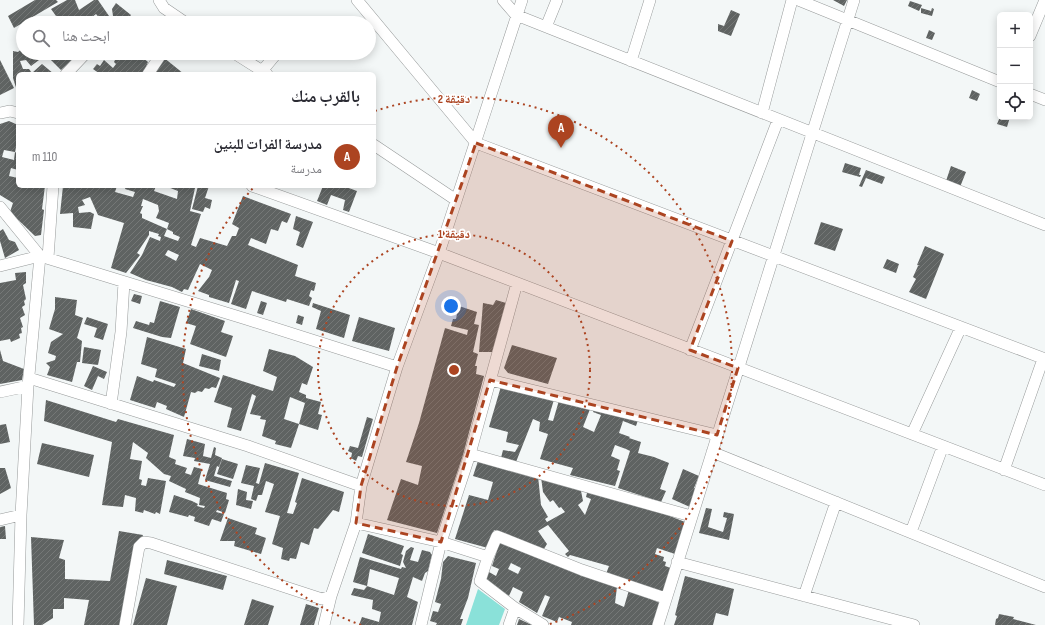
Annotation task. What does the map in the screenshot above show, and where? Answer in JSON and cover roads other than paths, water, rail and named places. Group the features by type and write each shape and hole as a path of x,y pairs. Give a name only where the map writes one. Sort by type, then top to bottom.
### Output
{"street":[{"path":"158,0 164,8 175,16"},
{"path":"357,0 370,16"},
{"path":"503,0 516,15 546,28 1045,225"},
{"path":"324,625 331,596 356,523 362,486 397,366 476,143 522,0"},
{"path":"546,28 557,0"},
{"path":"631,61 650,0"},
{"path":"762,113 792,0"},
{"path":"798,0 997,81"},
{"path":"658,625 665,598 854,0"},
{"path":"1033,29 1045,0"},
{"path":"376,23 476,143 1044,359 1004,470"},
{"path":"68,72 79,60"},
{"path":"149,72 157,60"},
{"path":"245,60 265,72 273,60"},
{"path":"1033,95 1045,100"},
{"path":"0,113 10,111 16,112"},
{"path":"690,350 778,120"},
{"path":"376,146 456,200"},
{"path":"18,625 21,515 28,382 53,188"},
{"path":"258,188 438,253 1045,485"},
{"path":"0,207 44,257"},
{"path":"0,266 44,257 397,366"},
{"path":"111,404 121,332 124,282"},
{"path":"421,625 441,542 470,454 516,283"},
{"path":"912,434 960,327"},
{"path":"490,380 717,435"},
{"path":"0,392 28,382 111,404 251,447 362,486"},
{"path":"911,532 943,446"},
{"path":"712,452 1045,587"},
{"path":"470,454 692,516"},
{"path":"804,596 836,502"},
{"path":"0,520 21,515"},
{"path":"356,523 441,542 488,557"},
{"path":"544,625 515,608 480,581 497,536 582,570 665,598"},
{"path":"125,625 139,547 144,542 148,542 322,599 331,596"},
{"path":"677,562 914,625"},
{"path":"509,625 515,608"}],"place":[{"name":"مدرسة الفرات للبنين","path":"561,148"}]}
